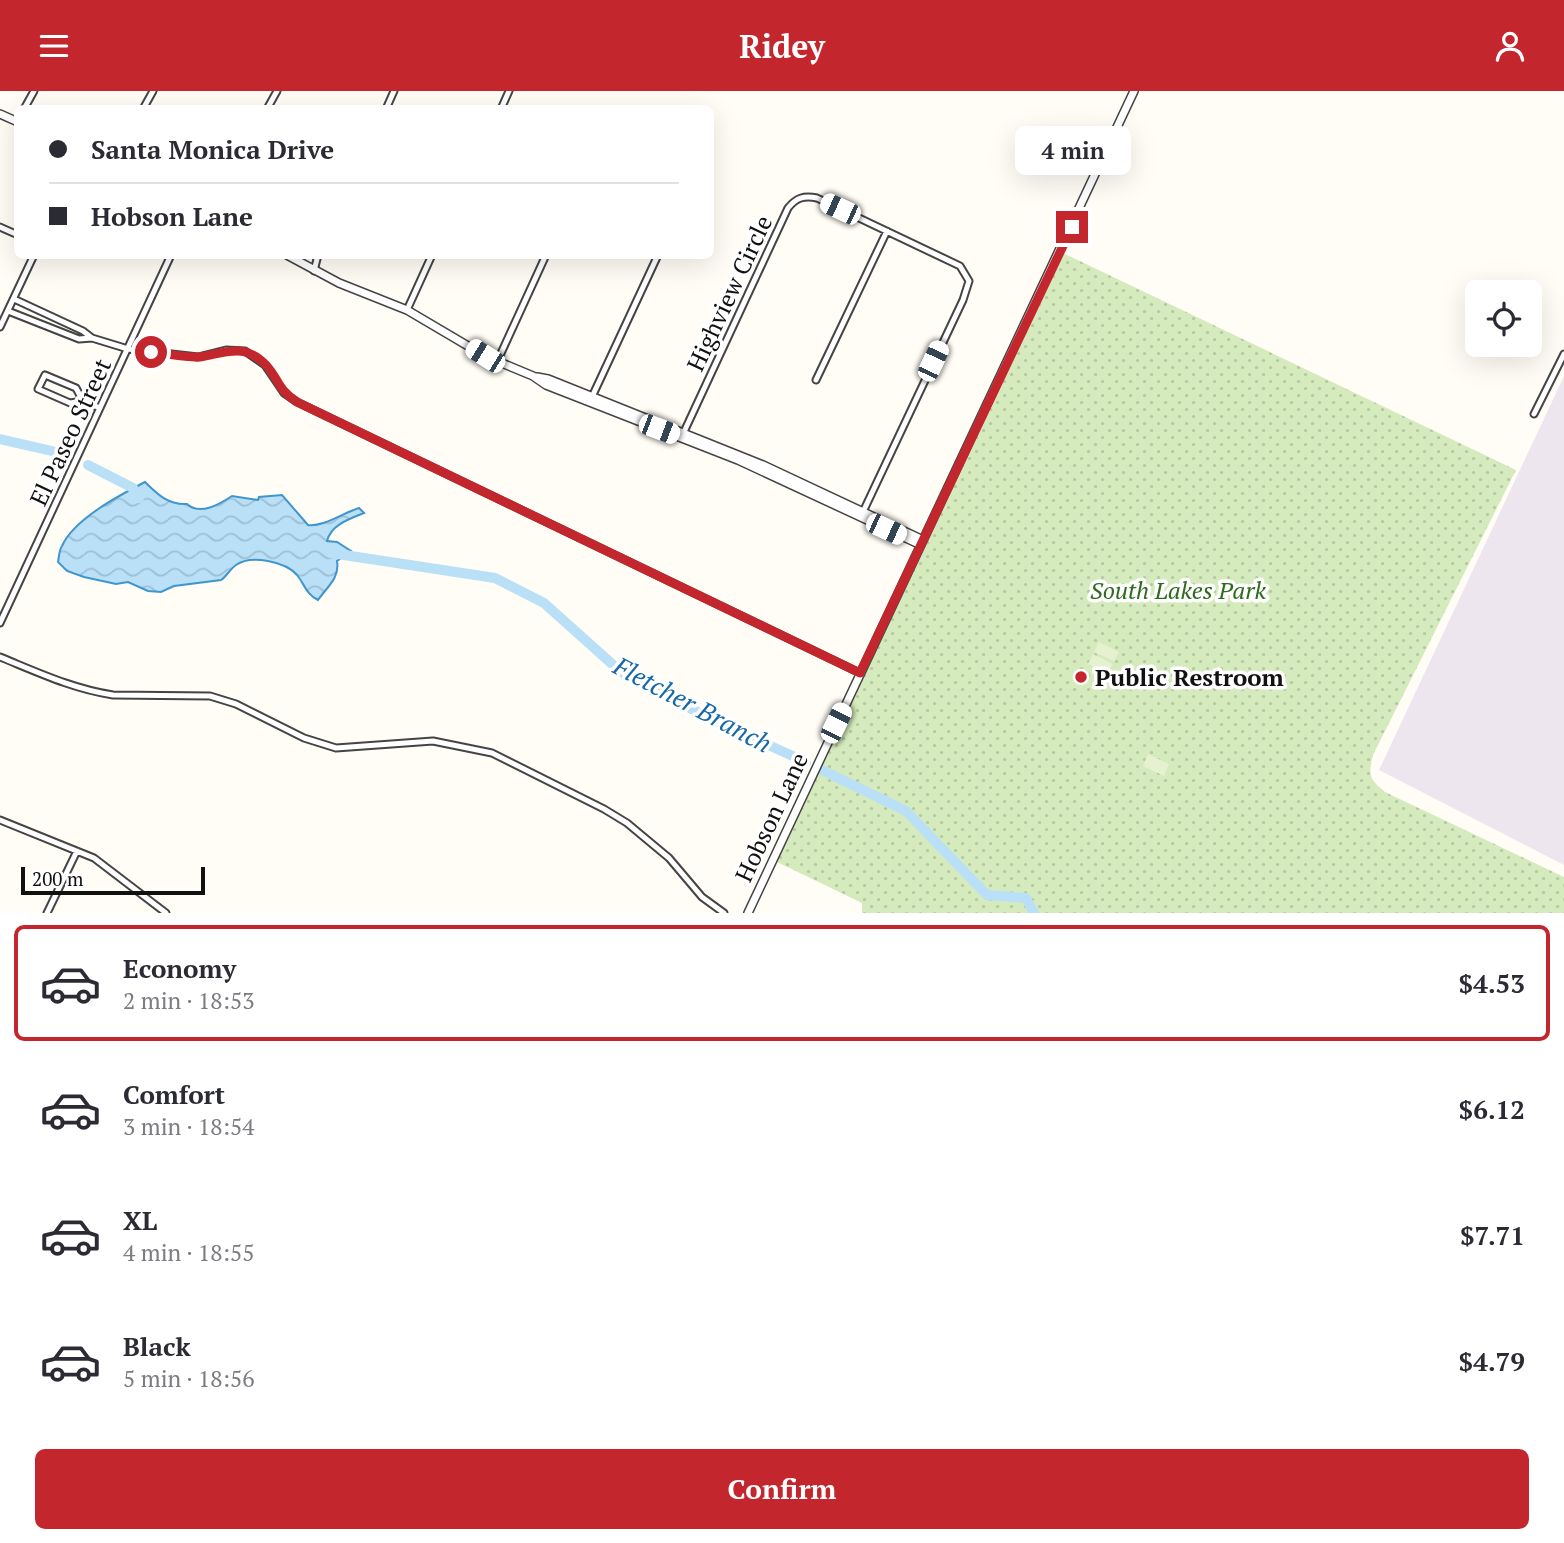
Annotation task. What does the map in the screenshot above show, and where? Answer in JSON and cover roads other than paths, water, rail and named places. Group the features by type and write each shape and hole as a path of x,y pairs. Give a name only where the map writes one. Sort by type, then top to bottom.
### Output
{"street":[{"name":"Hobson Lane","path":"748,913 1134,91"},
{"name":"Highview Circle","path":"683,435 792,203 804,197 817,198 960,266 968,281 963,300 862,514"},
{"path":"816,380 887,231"},
{"path":"0,327 32,259"},
{"name":"El Paseo Street","path":"0,624 169,259"},
{"path":"294,259 314,271 407,310 497,362 548,379 591,399 763,465 922,543"},
{"path":"314,271 317,259"},
{"path":"407,310 430,259"},
{"path":"497,362 544,259"},
{"path":"591,399 656,259"},
{"path":"14,299 83,331 92,338 128,349 198,357 226,350 245,351 265,365 284,393 297,402 860,673"},
{"path":"8,311 79,339 92,338"},
{"path":"54,329 58,319"},
{"path":"1534,414 1564,354"},
{"path":"83,401 76,388 45,375 38,389 70,403 83,401 100,408"},
{"path":"0,657 76,687 113,695 204,694 219,698 252,711 304,738 336,748 433,741 492,753 627,823 667,856 702,898 724,913"},
{"path":"0,820 77,851 111,869 166,913"},
{"path":"47,913 77,851"}],"water":[{"path":"145,482 169,501 198,509 210,507 232,496 258,500 259,497 282,495 308,525 327,522 359,508 364,513 341,523 329,535 327,541 337,542 351,551 337,561 335,577 318,600 308,592 292,570 268,561 242,562 221,580 174,586 161,592 148,591 128,582 116,584 67,571 58,562 60,549 68,536 87,517"}],"waterway":[{"name":"Fletcher Branch","path":"0,439 65,454"},
{"name":"Fletcher Branch","path":"88,465 133,488 139,498"},
{"name":"Fletcher Branch","path":"331,553 495,578 544,603 621,672 713,720 806,762"},
{"name":"Fletcher Branch","path":"824,771 906,811 987,895 1026,898 1034,913"}],"place":[{"name":"Public Restroom","path":"1081,677"}],"park label":[{"name":"South Lakes Park","path":"1178,590"}]}
